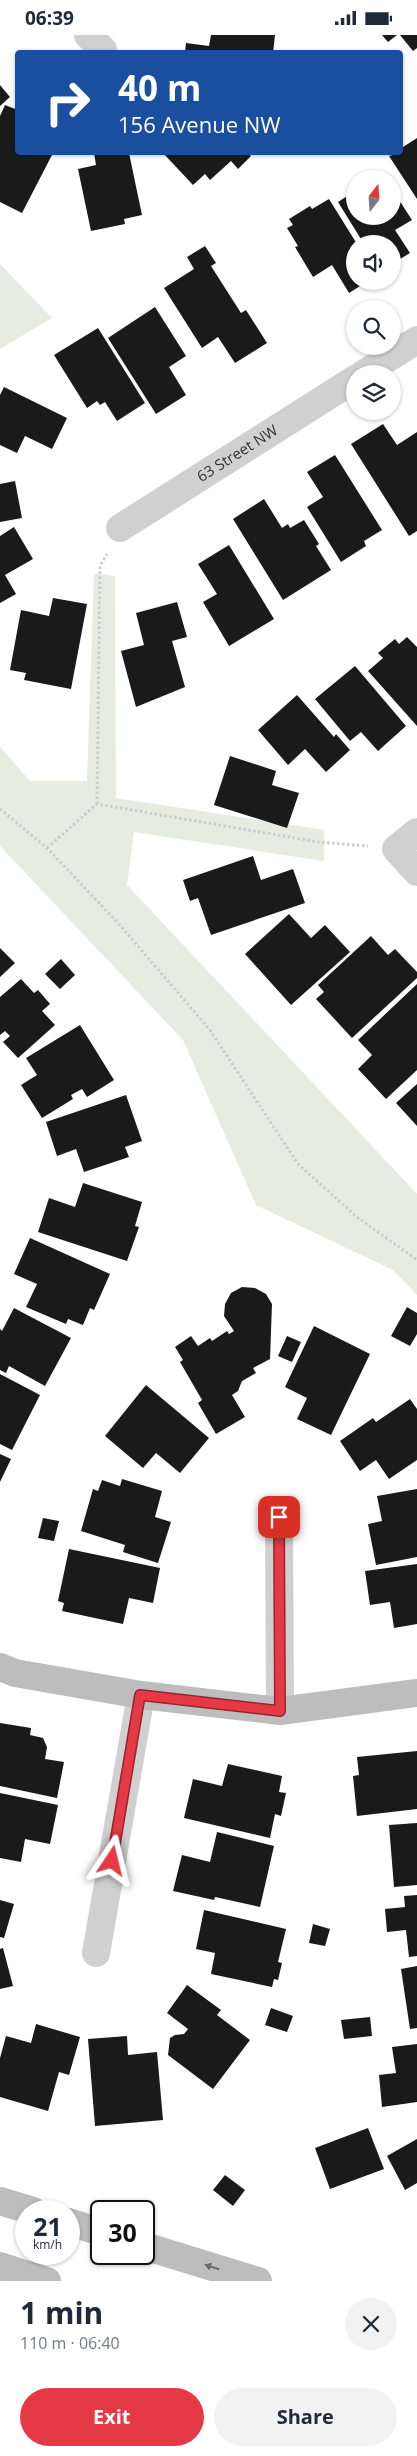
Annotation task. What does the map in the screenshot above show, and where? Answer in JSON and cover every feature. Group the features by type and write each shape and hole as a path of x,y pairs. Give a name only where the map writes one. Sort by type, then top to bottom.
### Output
{"street":[{"path":"377,365 417,340"},
{"name":"63 Street NW","path":"120,528 346,385"},
{"path":"417,832 396,849 417,872"},
{"path":"279,1517 280,1711"},
{"path":"0,1667 14,1673 140,1695 280,1711 417,1693"},
{"path":"96,1953 140,1695"},
{"path":"0,2201 15,2206"},
{"path":"155,2248 258,2281"},
{"path":"0,2266 47,2281"}],"path":[{"path":"46,848 97,804 100,566 120,528"},
{"path":"97,804 318,842 396,849"},
{"path":"0,809 46,848 118,923 210,1030 298,1164 357,1217 417,1260"}],"shaded area":[{"path":"0,264 52,318 0,349"},
{"path":"94,573 115,576 116,798 324,830 324,861 134,832 127,885 417,1194 417,1295 393,1270 256,1205 183,1040 0,846 0,747 30,781 87,781"}],"building":[{"path":"211,35 275,35 273,50 185,50 186,43 209,46"},
{"path":"382,35 397,35 388,42"},
{"path":"400,35 417,35 417,48 413,51"},
{"path":"0,85 10,97 0,106"},
{"path":"5,105 15,109 15,155 52,155 22,213 0,202 0,116"},
{"path":"417,138 417,199 401,174 401,170 398,170 389,156 403,155 403,147"},
{"path":"94,155 129,155 142,215 124,219 125,224 91,231 78,169 96,165"},
{"path":"165,155 251,156 238,169 231,161 210,180 205,174 193,185"},
{"path":"346,197 346,215 338,202"},
{"path":"329,199 351,235 346,235 346,288 332,265 313,277 295,247 298,246 287,228 293,225 289,219 310,206 312,209"},
{"path":"401,203 412,220 395,230 398,235 358,235 352,225 401,225"},
{"path":"401,239 410,253 401,258"},
{"path":"205,246 216,263 211,266 241,313 246,310 267,343 235,363 218,337 202,348 164,288 194,269 187,257"},
{"path":"155,307 186,356 169,367 186,395 156,414 108,338"},
{"path":"98,328 145,403 117,421 105,402 100,405 97,401 87,408 54,355"},
{"path":"4,387 67,418 52,449 25,436 17,453 0,445 0,395"},
{"path":"383,424 397,445 417,432 417,531 409,536 351,444"},
{"path":"335,455 382,530 364,541 366,546 341,562 307,507 323,497 307,472"},
{"path":"15,481 22,518 0,522 0,484"},
{"path":"264,499 282,528 288,524 290,528 304,520 319,544 316,546 331,570 283,600 233,519"},
{"path":"14,527 33,559 5,575 16,594 0,603 0,536"},
{"path":"229,545 274,619 229,646 203,602 217,594 198,564"},
{"path":"53,598 87,604 71,689 24,680 26,673 10,670 21,610 49,616"},
{"path":"177,602 187,637 172,641 185,687 136,707 121,651 144,645 136,613"},
{"path":"407,637 417,647 417,726 368,671 383,658 378,653 395,639 399,644"},
{"path":"355,666 406,726 378,751 361,732 350,741 315,699"},
{"path":"297,695 334,737 336,734 350,750 326,772 305,749 288,765 258,730"},
{"path":"230,756 276,771 272,785 299,793 287,828 214,805"},
{"path":"253,856 261,880 293,869 305,903 211,935 198,898 190,901 183,880"},
{"path":"289,914 311,938 325,925 350,952 291,1005 245,954"},
{"path":"371,936 388,955 395,949 417,972 417,978 352,1038 316,999 324,992 318,985"},
{"path":"0,948 15,963 0,977"},
{"path":"61,959 75,975 60,989 45,974"},
{"path":"21,979 34,993 38,990 50,1004 42,1011 55,1025 18,1058 3,1042 10,1036 5,1031 0,1035 0,997"},
{"path":"417,984 417,1070 386,1099 358,1069 372,1055 358,1040"},
{"path":"80,1025 114,1080 87,1097 82,1089 71,1095 73,1099 42,1118 21,1085 37,1075 26,1058"},
{"path":"417,1084 417,1126 396,1103"},
{"path":"126,1095 142,1141 125,1147 129,1157 84,1172 76,1149 57,1156 46,1122"},
{"path":"83,1183 142,1202 135,1226 139,1227 127,1261 38,1232 49,1198 75,1207"},
{"path":"30,1238 110,1274 94,1310 90,1308 83,1325 68,1319 66,1324 26,1307 37,1284 14,1274"},
{"path":"242,1287 255,1288 266,1294 272,1304 270,1359 253,1368 256,1373 242,1381 238,1391 232,1395 245,1417 216,1434 198,1403 202,1400 180,1362 183,1360 175,1347 191,1336 198,1346 210,1338 212,1341 227,1331 229,1334 234,1331 224,1316 225,1304 231,1293"},
{"path":"407,1307 417,1313 417,1334 410,1346 391,1336"},
{"path":"14,1308 71,1338 45,1386 9,1366 6,1373 0,1370 0,1329 2,1331"},
{"path":"314,1326 370,1354 331,1435 297,1419 307,1398 285,1387"},
{"path":"287,1336 301,1342 292,1362 278,1356"},
{"path":"0,1374 40,1395 12,1450 0,1444"},
{"path":"146,1385 209,1438 180,1473 156,1453 143,1468 105,1436"},
{"path":"410,1399 417,1409 417,1460 389,1479 376,1460 360,1471 340,1441 373,1418 376,1422"},
{"path":"0,1454 11,1459 0,1482"},
{"path":"122,1479 162,1491 155,1517 171,1522 158,1563 123,1552 125,1545 81,1531 93,1489 98,1491 102,1480 120,1486"},
{"path":"417,1489 417,1557 376,1565 368,1524 382,1521 377,1496"},
{"path":"43,1518 59,1521 54,1541 38,1538"},
{"path":"69,1549 160,1568 153,1603 129,1598 123,1624 62,1611 64,1603 58,1601"},
{"path":"417,1564 417,1624 394,1628 390,1602 370,1605 365,1571"},
{"path":"0,1723 31,1728 30,1735 43,1738 47,1747 45,1759 64,1762 57,1798 0,1786"},
{"path":"417,1751 417,1809 357,1816 353,1776 359,1775 357,1757"},
{"path":"228,1764 282,1776 279,1792 286,1793 281,1816 275,1814 270,1838 184,1818 193,1779 222,1786"},
{"path":"0,1793 58,1805 50,1844 25,1839 21,1862 0,1858"},
{"path":"417,1823 417,1885 394,1887 389,1825"},
{"path":"217,1832 274,1846 260,1907 215,1897 214,1900 173,1891 182,1855 210,1862"},
{"path":"417,1895 417,1956 409,1957 406,1930 387,1932 385,1909 405,1907 404,1896"},
{"path":"0,1900 14,1904 4,1938 0,1937"},
{"path":"204,1910 286,1929 278,1962 282,1963 278,1980 274,1979 272,1987 211,1974 215,1953 196,1949"},
{"path":"313,1924 330,1929 325,1946 309,1943"},
{"path":"3,1948 13,1986 0,1989 0,1949"},
{"path":"417,1966 417,2028 410,2029 401,1969"},
{"path":"187,1985 221,2010 217,2015 250,2040 213,2089 168,2055 170,2038 175,2035 184,2034 188,2029 167,2013"},
{"path":"271,2008 293,2016 287,2032 265,2025"},
{"path":"370,2017 372,2036 344,2039 341,2020"},
{"path":"36,2024 80,2037 69,2075 59,2072 48,2111 0,2097 0,2058 6,2036 31,2043"},
{"path":"127,2036 128,2055 157,2052 163,2120 95,2126 88,2039"},
{"path":"417,2044 417,2102 382,2107 379,2075 396,2073 392,2047"},
{"path":"368,2128 384,2169 330,2189 315,2148"},
{"path":"417,2139 417,2183 405,2190 387,2156"},
{"path":"225,2175 245,2190 233,2206 213,2190"}],"route":[{"path":"112,1861 140,1695 280,1711 279,1517"}]}
